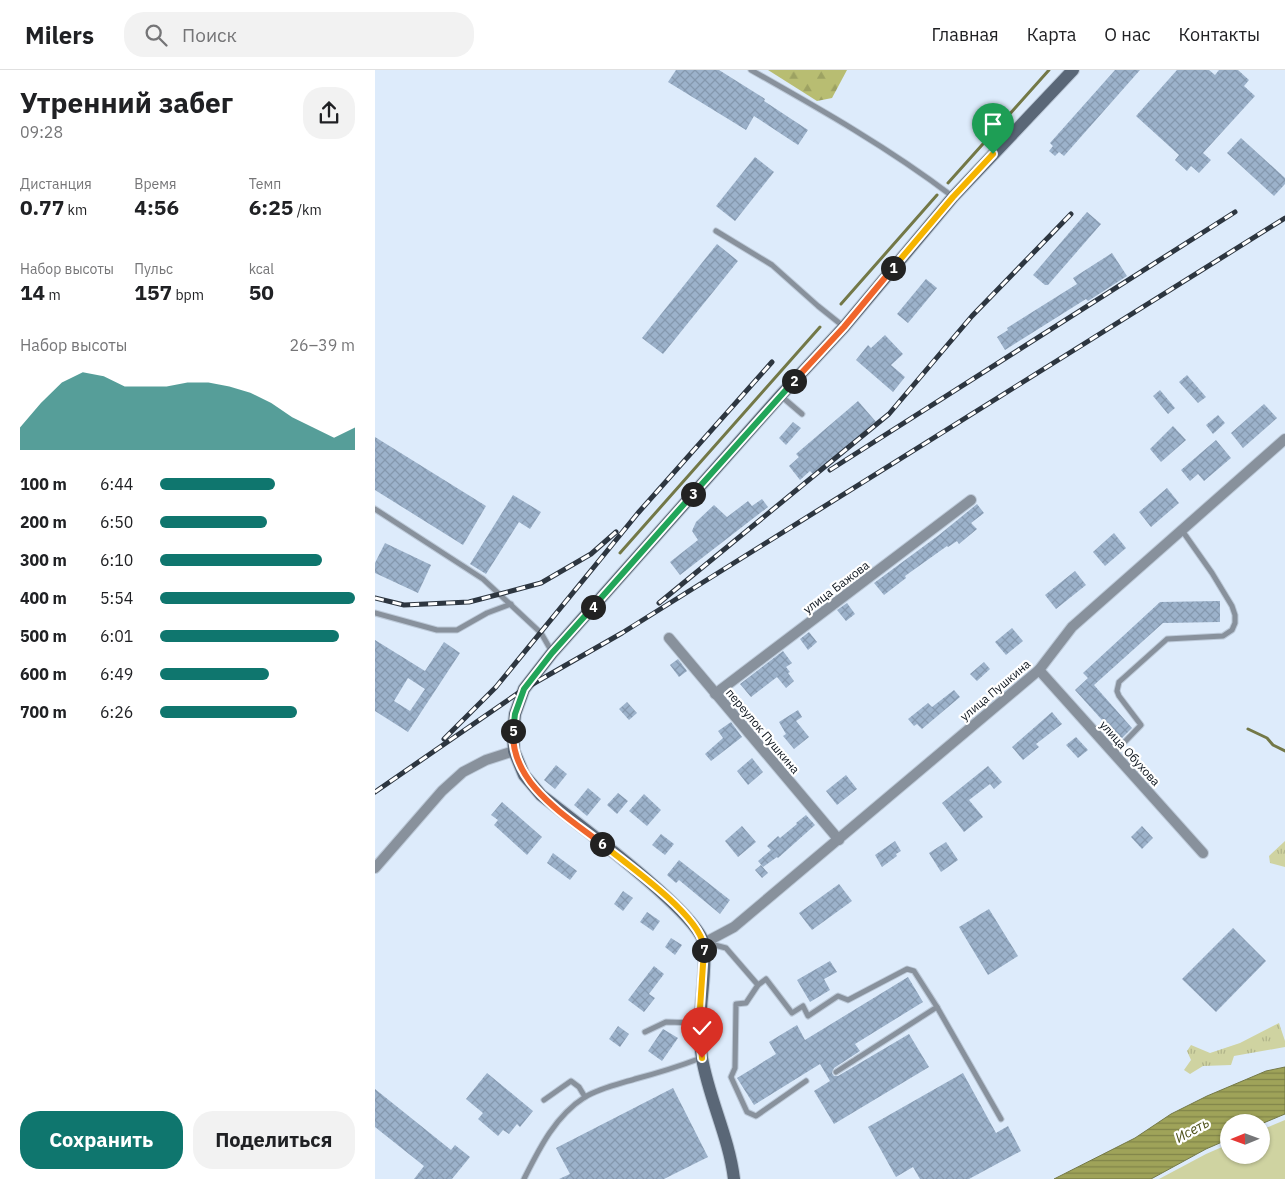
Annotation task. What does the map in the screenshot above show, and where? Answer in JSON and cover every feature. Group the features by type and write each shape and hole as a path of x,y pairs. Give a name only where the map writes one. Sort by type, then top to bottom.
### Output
{"main road":[{"path":"734,1179 725,1133 702,1058 699,1023 704,943 696,927 669,898 541,795 524,775 514,752 515,714 524,689 552,653 781,395 844,327 953,197 1073,70"}],"street":[{"name":"улица Пушкина","path":"704,943 734,927 1039,670 1072,627 1285,438"},
{"name":"улица Бажова","path":"715,694 971,500"},
{"name":"переулок Пушкина","path":"669,638 839,840"},
{"name":"улица Обухова","path":"1039,670 1203,853"},
{"path":"375,868 442,791 463,772 486,760 514,752"}],"lane":[{"path":"751,70 844,123 928,178 953,197"},
{"path":"716,231 772,265 844,327"},
{"path":"781,395 802,414"},
{"path":"375,509 483,579 541,633 552,653"},
{"path":"1114,754 1141,725 1119,696 1117,691 1119,682 1167,639 1223,636 1232,630 1235,623 1232,606 1181,529"},
{"path":"375,613 437,630 457,630 487,613 511,604"},
{"path":"704,943 726,948 758,985"},
{"path":"806,1081 756,1116 747,1112 731,1077 735,1068 735,1004 746,1003 758,985 766,979 792,1013 803,1006 808,1016 839,996 848,1000 907,969 914,971 1001,1119"},
{"path":"836,1072 937,1008"},
{"path":"645,1032 666,1022 699,1023"},
{"path":"524,1179 543,1141 566,1113 585,1097 608,1087 702,1058"},
{"path":"544,1100 571,1081 579,1087 585,1097"}],"green space":[{"path":"768,70 847,70 832,98 817,101"},
{"path":"1285,841 1285,867 1270,863 1269,856"},
{"path":"1279,1023 1285,1047 1234,1056 1231,1065 1203,1066 1190,1074 1184,1070 1191,1060 1187,1051 1191,1045 1210,1053 1240,1043"},
{"path":"1285,1120 1285,1179 1159,1179 1220,1148 1220,1164 1270,1164 1270,1126"}],"water":[{"name":"Исеть","path":"1285,1067 1285,1114 1270,1120 1270,1114 1220,1114 1220,1143 1151,1179 1054,1179 1135,1138 1171,1114 1207,1096 1266,1071"}],"building":[{"path":"676,70 719,70 765,99 764,101 808,130 798,145 754,116 746,130 668,82"},
{"path":"1115,70 1140,70 1064,156 1059,152 1055,156 1049,151 1053,146 1050,143"},
{"path":"1177,70 1209,70 1215,75 1219,70 1238,70 1249,80 1244,86 1255,96 1203,153 1211,160 1199,173 1191,166 1187,171 1175,160 1179,155 1136,116"},
{"path":"1241,138 1285,178 1285,184 1274,196 1227,153"},
{"path":"755,157 774,172 735,221 716,206"},
{"path":"1087,212 1101,224 1048,285 1045,285 1033,275"},
{"path":"717,244 738,261 663,354 642,338"},
{"path":"1112,253 1127,276 1088,301 1086,299 1005,350 997,337 1008,330 1007,328 1077,284 1073,278"},
{"path":"926,279 937,288 908,323 897,314"},
{"path":"885,335 903,354 891,365 905,377 893,392 856,360 868,345 871,348"},
{"path":"1187,375 1206,397 1198,403 1179,382"},
{"path":"1160,390 1175,408 1168,414 1153,396"},
{"path":"858,401 877,423 815,476 810,471 800,480 789,466 799,457 796,454"},
{"path":"1264,404 1277,418 1243,448 1231,433"},
{"path":"1218,415 1225,423 1213,434 1206,425"},
{"path":"793,422 801,428 786,445 779,438"},
{"path":"1173,426 1186,440 1161,462 1150,449"},
{"path":"375,437 486,506 463,545 375,490"},
{"path":"1216,440 1231,458 1204,481 1198,474 1190,481 1181,470"},
{"path":"1167,488 1179,503 1151,527 1139,512"},
{"path":"513,495 541,512 530,529 519,522 486,574 470,564"},
{"path":"762,499 768,507 680,575 670,562 698,540 692,531 696,522 714,505 727,517 748,501 752,506"},
{"path":"977,504 984,513 971,523 977,529 959,544 957,541 947,546 905,576 906,578 884,595 874,583"},
{"path":"1114,533 1126,548 1105,566 1093,552"},
{"path":"385,543 431,565 418,593 375,573 375,563"},
{"path":"1075,571 1086,585 1056,609 1045,595"},
{"path":"1220,601 1220,622 1163,623 1094,685 1132,728 1120,740 1075,690 1088,678 1083,673 1160,602"},
{"path":"847,603 855,614 846,621 837,610"},
{"path":"1012,628 1023,641 1006,655 995,642"},
{"path":"809,632 817,642 808,650 800,639"},
{"path":"375,640 425,671 444,642 460,653 408,732 375,711","holes":["408,678 425,689 410,711 394,701"]},
{"path":"783,651 792,663 786,667 794,681 786,688 777,677 751,697 740,684"},
{"path":"678,659 687,671 679,677 670,665"},
{"path":"984,662 990,669 977,681 970,674"},
{"path":"954,690 960,697 922,729 917,724 914,726 908,719 928,703 932,707"},
{"path":"627,702 637,713 629,720 619,709"},
{"path":"798,710 802,717 796,721 809,737 794,749 783,736 786,734 779,722"},
{"path":"1052,712 1062,724 1036,744 1039,747 1023,760 1012,747"},
{"path":"731,722 742,737 711,761 705,754 723,738 718,731"},
{"path":"1076,737 1088,750 1078,758 1066,745"},
{"path":"752,758 763,772 748,785 737,771"},
{"path":"556,765 567,774 555,789 544,780"},
{"path":"988,766 1002,782 994,789 990,784 969,800 983,817 964,832 942,803"},
{"path":"846,775 857,789 837,805 826,791"},
{"path":"588,788 601,799 587,816 574,805"},
{"path":"618,793 628,801 617,814 607,805"},
{"path":"644,794 661,810 647,826 629,811"},
{"path":"502,802 542,837 527,855 494,825 498,820 491,815"},
{"path":"806,815 815,825 778,858 763,867 758,861 771,850 767,846 778,836 780,838"},
{"path":"742,826 756,842 738,857 725,841"},
{"path":"1142,826 1153,838 1142,849 1131,837"},
{"path":"661,834 674,844 665,855 652,845"},
{"path":"895,841 901,851 882,867 875,855"},
{"path":"946,842 958,860 941,872 929,853"},
{"path":"553,853 577,871 570,880 547,863"},
{"path":"679,860 730,900 720,914 679,880 676,883 667,875"},
{"path":"761,865 768,873 762,878 755,870"},
{"path":"839,884 852,901 812,930 799,913"},
{"path":"623,891 633,898 623,911 614,904"},
{"path":"989,909 1018,956 988,975 959,927"},
{"path":"647,912 660,921 653,931 640,922"},
{"path":"1233,928 1266,961 1216,1012 1182,979"},
{"path":"671,938 682,945 675,955 665,947"},
{"path":"830,961 837,972 824,979 830,990 810,1002 797,980"},
{"path":"654,966 664,974 649,994 655,998 644,1012 628,1000"},
{"path":"908,977 923,1002 855,1044 860,1051 834,1068 832,1073 834,1076 838,1076 909,1034 929,1067 834,1124 814,1091 830,1081 820,1064 754,1105 737,1078 776,1054 769,1042 797,1025 805,1040"},
{"path":"618,1026 629,1034 620,1047 609,1039"},
{"path":"663,1029 678,1038 662,1061 648,1051"},
{"path":"487,1073 533,1111 520,1127 517,1124 509,1134 503,1130 498,1136 478,1119 483,1113 466,1099"},
{"path":"963,1073 996,1133 1008,1126 1021,1151 969,1179 920,1179 913,1167 896,1177 868,1127"},
{"path":"673,1088 708,1157 664,1179 559,1179 570,1174 556,1148"},
{"path":"375,1089 451,1150 455,1145 470,1157 452,1179 414,1179 424,1166 375,1127"}],"waterway":[{"path":"948,183 1049,70"},
{"path":"841,304 937,195"},
{"path":"620,553 820,327"},
{"path":"1248,729 1267,738 1273,745 1285,751"}],"railway":[{"path":"830,470 1235,212"},
{"path":"659,603 889,414 972,316 1071,214"},
{"path":"375,792 524,689 622,633 1285,218"},
{"path":"444,739 496,687 638,513 772,362"},
{"path":"375,598 404,605 469,602 541,583 591,554 616,532"}],"route":[{"path":"702,1058 699,1023 704,943 696,927 669,898 541,795 524,775 514,752 515,714 524,689 552,653 781,395 844,327 953,197 993,154"}]}
